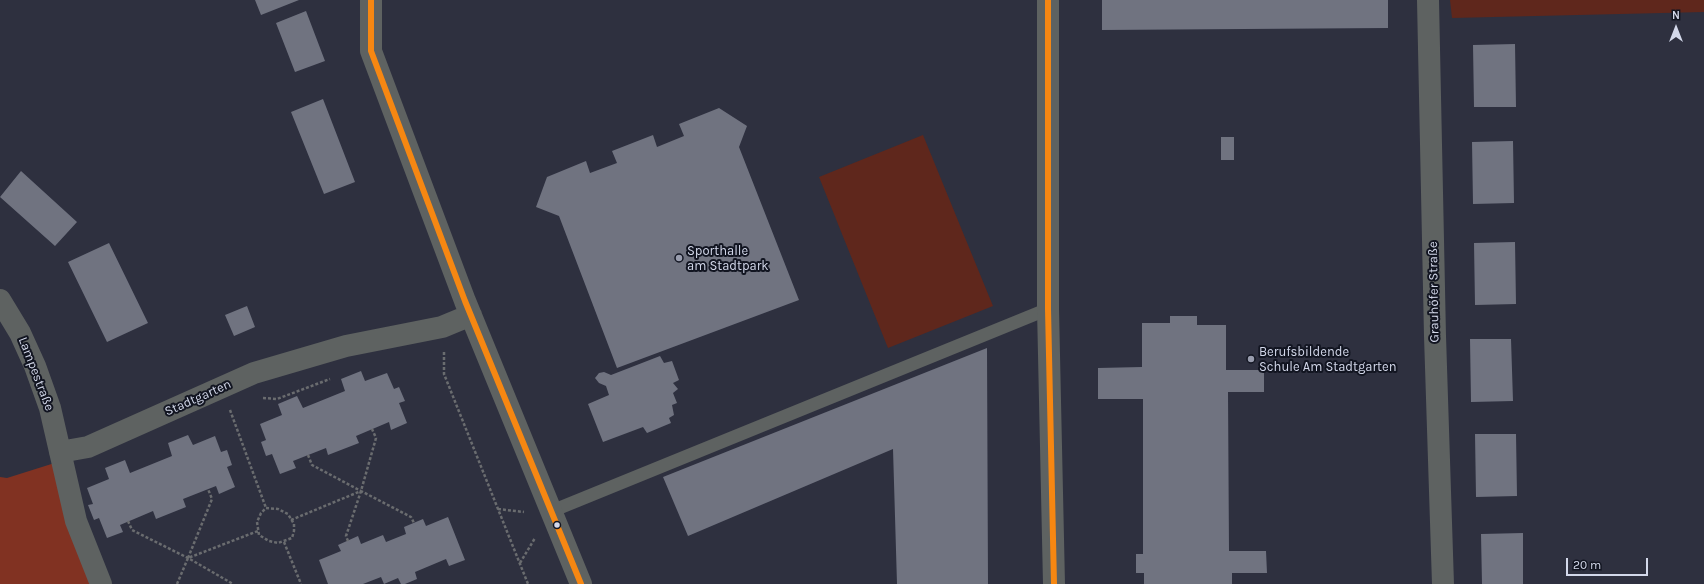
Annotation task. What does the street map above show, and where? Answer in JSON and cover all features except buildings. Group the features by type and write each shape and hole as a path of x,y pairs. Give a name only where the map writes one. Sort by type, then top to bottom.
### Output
{"street":[{"path":"371,0 371,51 471,315 581,584"},
{"path":"1048,0 1048,309 1054,584"},
{"name":"Grauhöfer Straße","path":"1428,0 1442,584"},
{"name":"Lampestraße","path":"0,300 20,333 35,366 50,408 60,452"},
{"name":"Stadtgarten","path":"60,452 88,447 254,373 346,346 442,327 471,315"},
{"path":"60,452 76,521 101,584"}],"lane":[{"path":"552,511 1048,309"}],"path":[{"path":"442,327 444,374 528,584"},
{"path":"221,387 266,508"},
{"path":"348,541 346,536 376,438 372,429"},
{"path":"308,455 312,465 411,517 414,523"},
{"path":"177,584 212,499 208,489"},
{"path":"291,520 361,491"},
{"path":"266,508 283,511 291,520 294,531 292,538 284,542 270,541 259,535 258,518 266,508"},
{"path":"498,510 526,512"},
{"path":"128,521 132,530 188,558 233,584"},
{"path":"188,558 258,531"},
{"path":"520,563 540,532"},
{"path":"284,542 301,584"}],"shaded area":[{"path":"1450,0 1704,0 1704,12 1452,18"},
{"path":"923,135 993,306 888,348 819,177"},
{"path":"61,461 95,584 0,584 0,477 7,478"}],"transit line":[{"path":"371,0 371,51 465,301 581,584"},
{"path":"1048,0 1048,309 1054,584"}],"place":[{"name":"Sporthalle am Stadtpark","path":"679,258"},
{"name":"Berufsbildende Schule Am Stadtgarten","path":"1251,359"}]}
